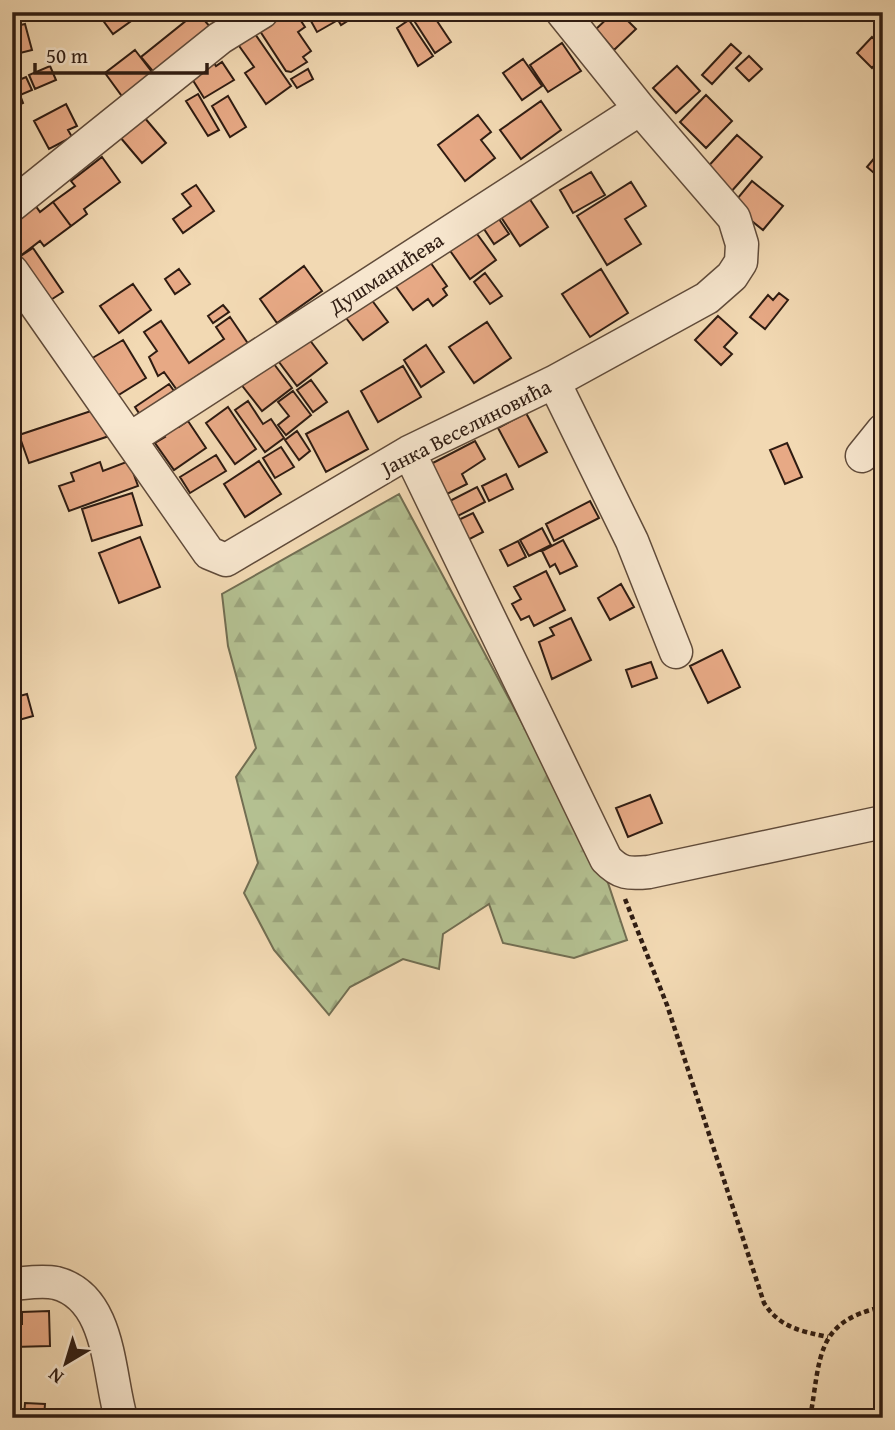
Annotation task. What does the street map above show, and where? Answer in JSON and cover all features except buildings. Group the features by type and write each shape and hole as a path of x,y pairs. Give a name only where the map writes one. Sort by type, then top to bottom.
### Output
{"street":[{"path":"12,205 220,38 262,12"},
{"name":"Јанка Веселиновића","path":"12,271 209,553 226,560 409,452 554,382 714,294 732,276 741,262 742,244 734,218 640,109 562,12"},
{"name":"Душманићева","path":"131,438 640,109"},
{"path":"554,382 632,541 676,652"},
{"path":"862,456 883,430"},
{"path":"409,452 606,859 617,871 628,874 649,872 883,822"},
{"path":"12,1284 58,1284 87,1302 98,1321 121,1418"}],"path":[{"path":"617,871 619,884 667,1005 764,1303 771,1314 787,1327 828,1337"},
{"path":"810,1418 828,1337 852,1314 883,1307"}],"green space":[{"path":"399,494 608,883 627,940 574,958 503,943 489,904 443,934 439,969 403,959 350,987 329,1015 274,950 244,893 258,863 236,777 256,748 228,646 222,594"}]}
